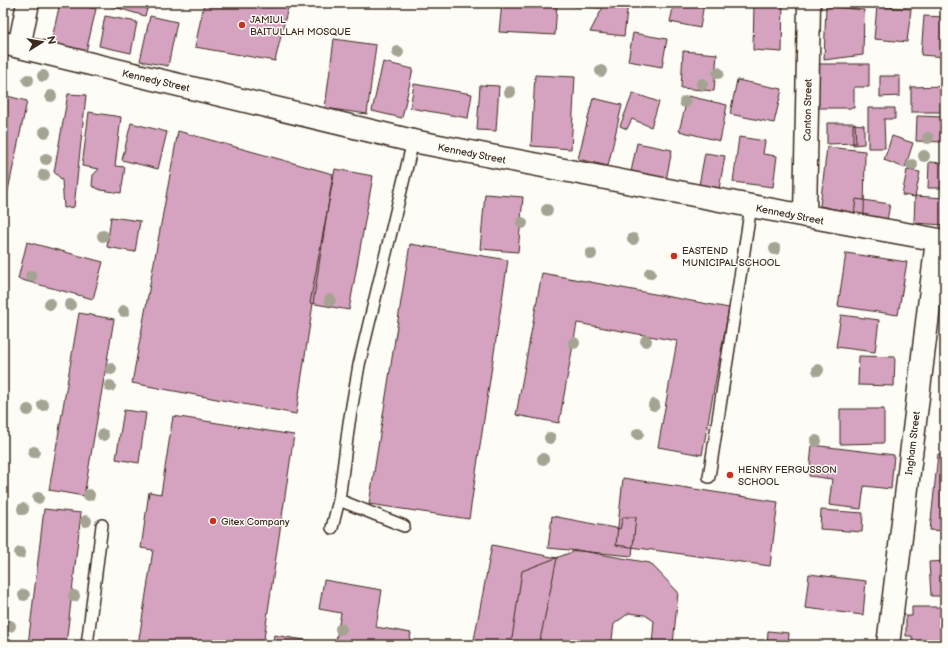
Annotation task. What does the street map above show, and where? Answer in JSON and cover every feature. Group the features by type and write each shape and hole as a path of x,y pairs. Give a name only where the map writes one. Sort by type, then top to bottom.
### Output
{"street":[{"path":"11,45 28,3"},
{"name":"Canton Street","path":"805,216 809,3"},
{"name":"Kennedy Street","path":"11,45 413,141 941,241"},
{"name":"Ingham Street","path":"888,645 941,241"}],"lane":[{"path":"332,528 339,500 349,423 359,365 413,141"},
{"path":"709,477 751,206"},
{"path":"339,500 404,526"},
{"path":"87,645 102,525"}],"building":[{"path":"60,3 71,3 96,9 86,52 51,43"},
{"path":"112,3 149,3 145,16 111,6"},
{"name":"JAMIUL BAITULLAH MOSQUE","path":"204,3 289,3 275,61 195,47"},
{"path":"502,3 557,3 555,35 499,32"},
{"path":"574,3 600,3 600,8 573,6"},
{"path":"605,3 628,3 624,36 590,32"},
{"path":"674,3 704,3 700,28 670,22"},
{"path":"754,3 783,3 782,52 753,50"},
{"path":"826,6 864,10 863,55 824,60"},
{"path":"877,6 911,9 907,42 874,39"},
{"path":"105,16 137,22 131,53 99,46"},
{"path":"150,16 177,22 168,66 140,61"},
{"path":"924,16 945,17 945,57 921,55"},
{"path":"633,33 667,39 662,67 628,61"},
{"path":"334,39 376,45 367,114 325,108"},
{"path":"683,51 717,54 714,91 681,88"},
{"path":"383,62 413,69 402,118 372,111"},
{"path":"817,64 869,64 869,87 854,87 854,108 817,108"},
{"path":"535,75 575,77 571,149 531,146"},
{"path":"880,76 900,76 900,96 880,97"},
{"path":"737,80 782,89 774,123 730,114"},
{"path":"414,84 472,94 468,118 410,108"},
{"path":"480,85 499,86 496,131 477,130"},
{"path":"945,86 945,112 911,112 911,87"},
{"path":"633,93 659,102 651,127 632,119 627,129 620,126"},
{"path":"68,94 86,95 74,207 64,208 62,180 54,172"},
{"path":"3,95 27,101 3,214"},
{"path":"688,96 727,105 720,141 679,131"},
{"path":"593,98 622,105 608,166 578,159"},
{"path":"868,108 895,108 895,119 884,119 885,148 868,148"},
{"path":"89,112 121,117 115,166 125,167 121,193 101,190 92,186 93,175 99,169 82,166"},
{"path":"917,116 944,117 944,142 916,141"},
{"path":"131,123 167,132 158,169 122,160"},
{"path":"827,123 855,123 856,143 827,144"},
{"path":"853,124 864,125 864,144 853,145"},
{"path":"178,131 333,174 296,414 132,383"},
{"path":"892,136 913,143 905,168 884,160"},
{"path":"739,137 765,141 763,154 777,156 773,187 733,182"},
{"path":"637,143 672,150 666,180 631,172"},
{"path":"827,147 865,151 864,215 820,206"},
{"path":"705,153 725,156 719,189 699,185"},
{"path":"929,162 944,163 943,188 928,188"},
{"path":"335,169 373,176 349,310 310,303"},
{"path":"907,170 920,172 915,197 902,195"},
{"path":"485,194 523,197 518,252 480,249"},
{"path":"915,196 945,198 944,225 914,223"},
{"path":"856,199 890,204 887,221 854,215"},
{"path":"111,217 140,221 135,252 107,247"},
{"path":"27,242 103,262 93,299 18,279"},
{"path":"410,244 508,260 469,519 369,504"},
{"path":"846,253 907,262 898,315 838,306"},
{"path":"542,273 729,308 702,455 658,447 677,341 577,323 559,423 516,415"},
{"path":"79,313 114,319 84,496 49,490"},
{"path":"841,315 879,320 875,352 836,347"},
{"path":"859,356 895,357 894,386 858,385"},
{"path":"840,409 884,409 884,443 840,444"},
{"path":"124,410 146,413 139,463 116,459"},
{"name":"Gitex Company","path":"173,416 294,435 263,645 138,645 153,550 141,548 149,492 161,494"},
{"path":"812,445 894,455 891,489 864,486 861,509 829,505 832,479 809,476"},
{"path":"938,454 945,454 945,531 930,530"},
{"path":"623,478 778,502 770,566 616,545"},
{"path":"44,509 81,513 66,645 28,645"},
{"path":"821,510 863,513 862,532 820,529"},
{"path":"552,516 620,529 623,517 636,517 632,556 548,548"},
{"path":"492,545 557,558 539,645 473,645"},
{"path":"577,550 650,563 678,592 673,645 652,645 654,621 645,615 629,613 614,624 612,639 617,645 511,645 522,571"},
{"path":"945,561 945,596 931,596 929,562"},
{"path":"809,574 866,581 863,615 805,608"},
{"path":"324,580 382,590 376,627 411,633 409,645 335,645 341,613 319,609"},
{"path":"912,607 945,607 945,645 912,645 912,636 906,636 906,616 912,616"},
{"path":"768,631 789,633 788,645 767,645"},
{"path":"274,635 334,645 272,645"}],"place":[{"name":"JAMIUL BAITULLAH MOSQUE","path":"242,25"},
{"name":"EASTEND MUNICIPAL SCHOOL","path":"674,256"},
{"name":"HENRY FERGUSSON SCHOOL","path":"730,475"},
{"name":"Gitex Company","path":"213,521"}]}
